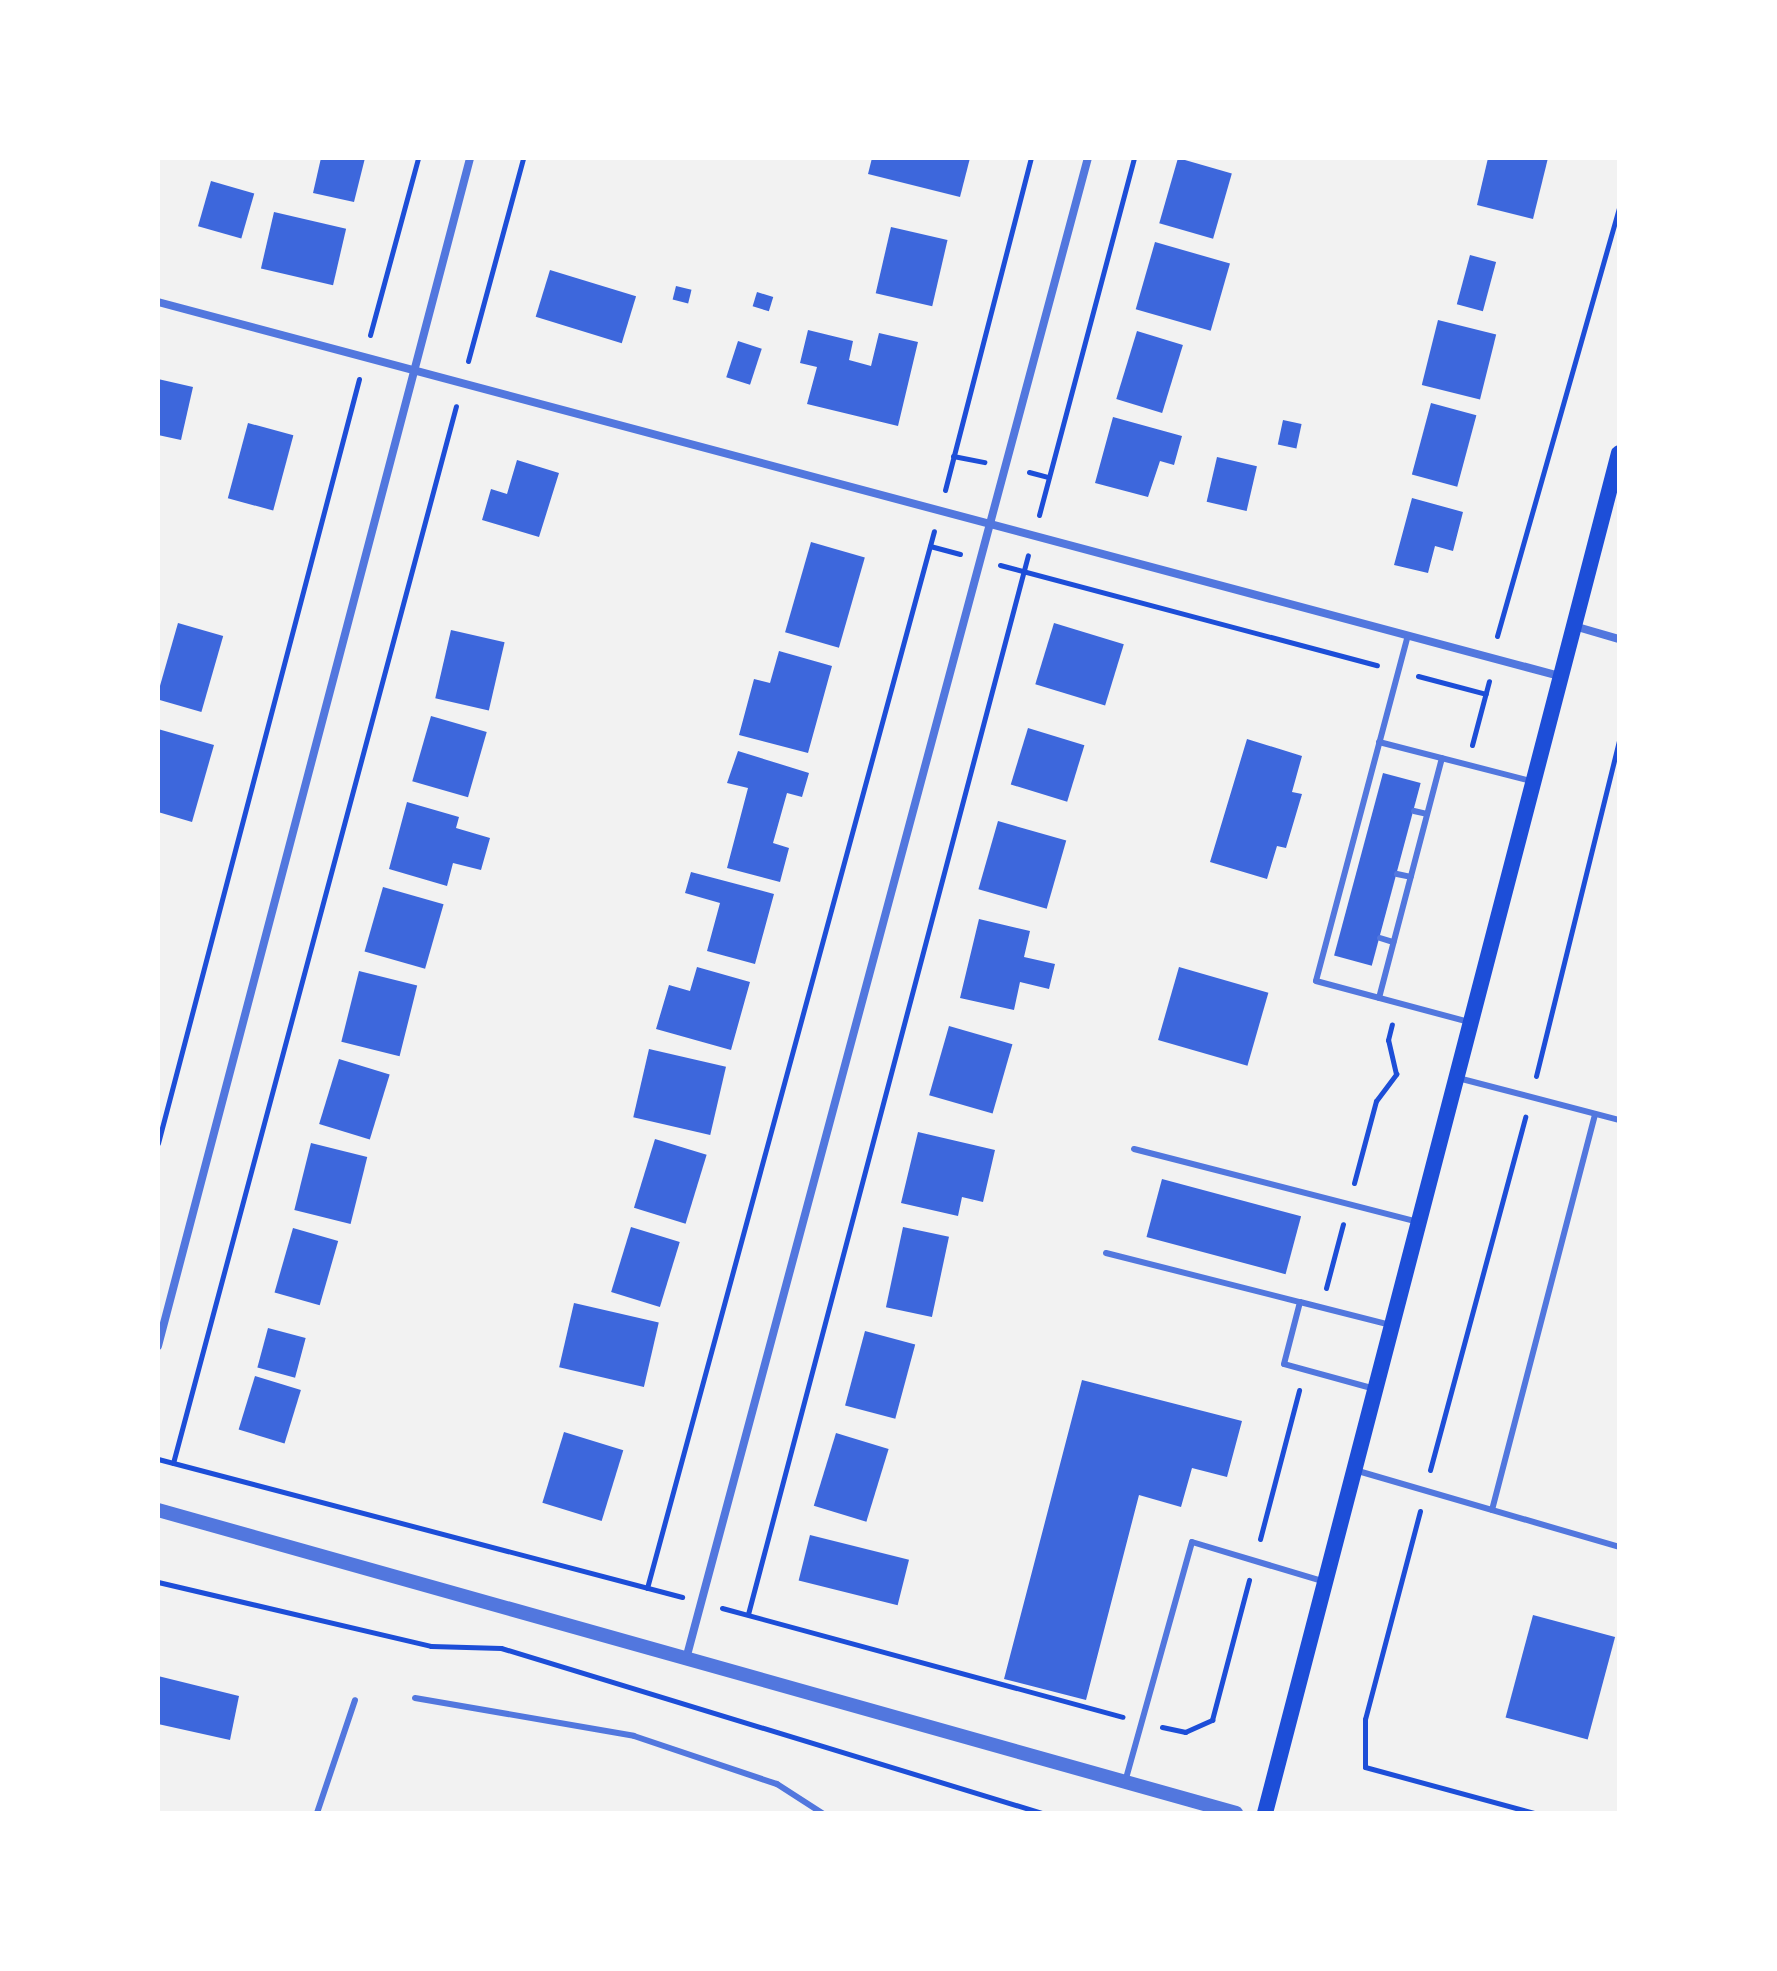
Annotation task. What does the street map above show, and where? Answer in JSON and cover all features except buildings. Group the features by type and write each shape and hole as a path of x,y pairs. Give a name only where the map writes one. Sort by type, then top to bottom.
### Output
{"main road":[{"path":"1265,1813 1329,1583 1619,453"}],"street":[{"path":"158,1346 470,158"},
{"path":"686,1659 1088,158"},
{"path":"158,302 1034,533 1560,676"},
{"path":"1574,626 1619,639"},
{"path":"158,1510 1236,1813"}],"lane":[{"path":"1408,635 1316,981 1472,1023"},
{"path":"1379,742 1534,782"},
{"path":"1379,998 1442,758"},
{"path":"1365,798 1375,801"},
{"path":"1414,811 1427,814"},
{"path":"1348,860 1359,864"},
{"path":"1397,874 1411,877"},
{"path":"1331,925 1341,928"},
{"path":"1380,938 1393,942"},
{"path":"1458,1078 1619,1120"},
{"path":"1492,1510 1595,1114"},
{"path":"1134,1149 1421,1223"},
{"path":"1106,1253 1395,1326"},
{"path":"1300,1302 1284,1364 1379,1390"},
{"path":"1358,1471 1619,1547"},
{"path":"1125,1782 1192,1542 1329,1583"},
{"path":"415,1698 634,1736 777,1784 822,1813"},
{"path":"317,1813 355,1700"}],"path":[{"path":"158,1143 418,158"},
{"path":"173,1463 523,158"},
{"path":"647,1588 930,546 1031,158"},
{"path":"748,1614 1134,158"},
{"path":"930,546 1486,694"},
{"path":"1534,1813 1365,1767 1365,1719 1530,1097 1619,741"},
{"path":"158,1582 431,1646 501,1648 1042,1813"}]}
